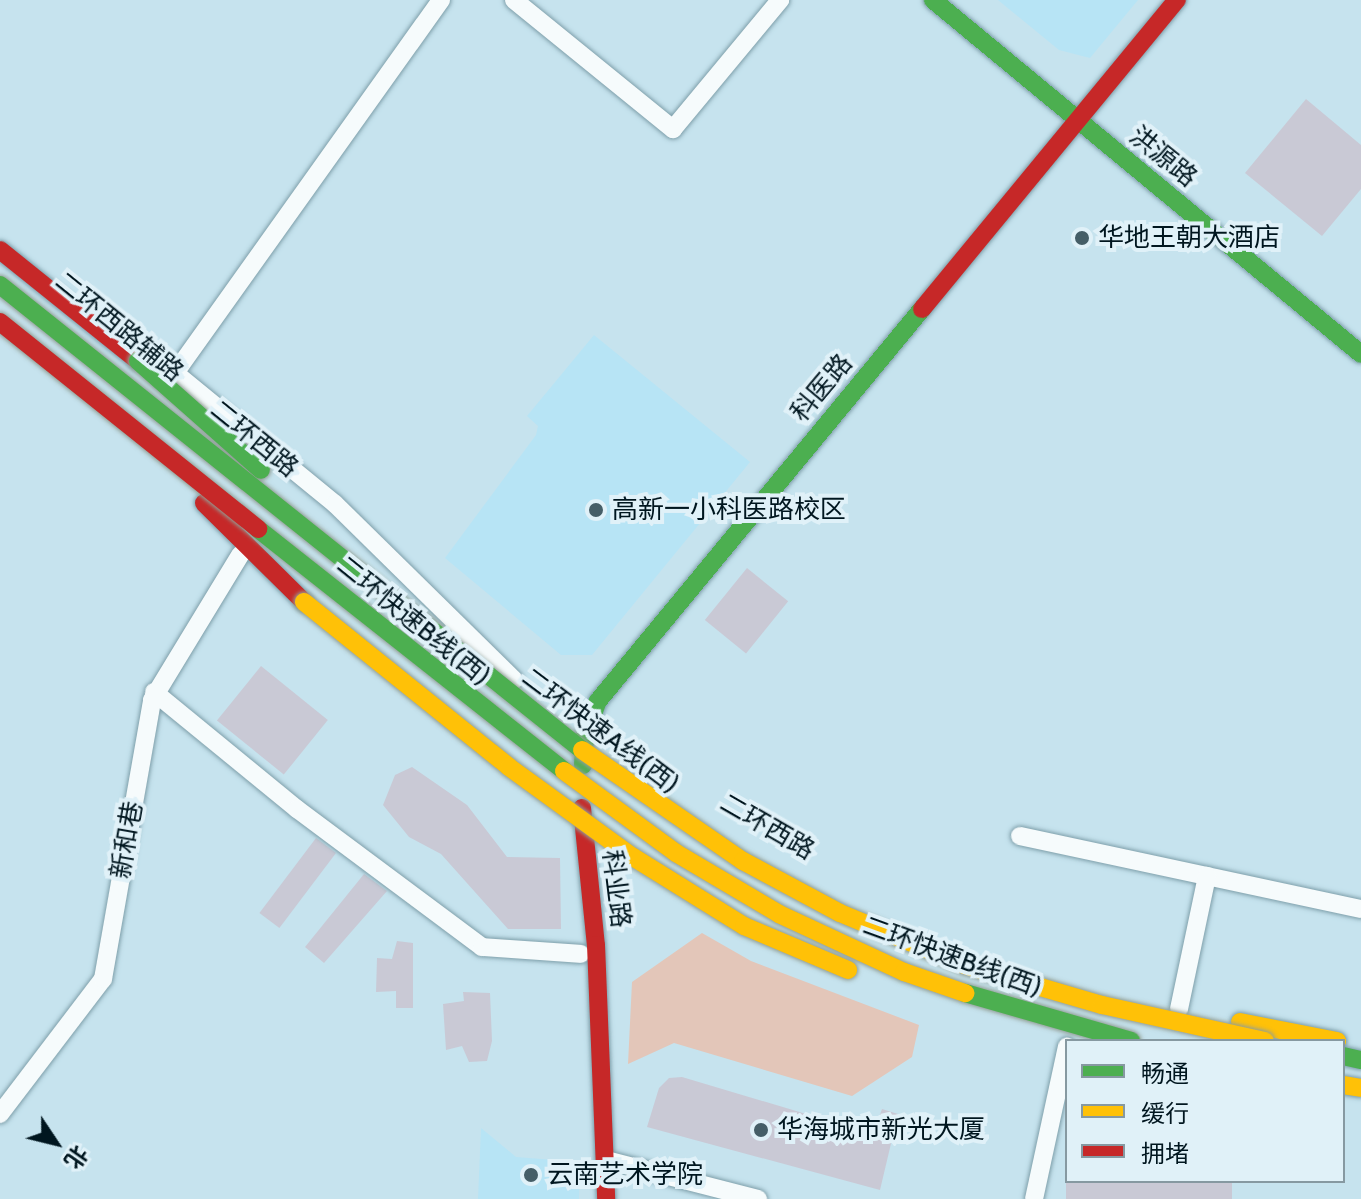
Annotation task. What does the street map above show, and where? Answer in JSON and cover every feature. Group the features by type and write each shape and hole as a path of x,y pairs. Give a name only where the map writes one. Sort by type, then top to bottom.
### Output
{"main road":[{"name":"洪源路","path":"933,0 1361,354"},
{"name":"科医路","path":"585,841 582,804 585,736 608,689 1177,0"},
{"path":"0,250 202,415 407,613"},
{"name":"二环西路","path":"0,268 518,685 725,834 870,912 1009,965 1179,1009 1325,1039"},
{"name":"二环快速A线(西)","path":"0,285 407,613 636,792 816,902 992,974 1130,1012 1256,1039"},
{"name":"二环快速B线(西)","path":"0,322 492,718 657,840 754,900 853,950 1038,1017 1123,1039"},
{"path":"0,339 582,804 721,897 872,974 1065,1041"},
{"path":"204,503 304,602 573,816 714,909 774,940 863,975 1038,1017"},
{"name":"科业路","path":"585,841 576,888 590,1199"},
{"name":"科业路","path":"585,841 594,902 606,1199"}],"street":[{"path":"175,373 441,0"},
{"path":"514,0 673,129 780,0"},
{"name":"二环西路辅路","path":"0,231 335,504 518,685"},
{"path":"204,503 240,555 295,613 585,841 640,872 721,897"},
{"name":"新和巷","path":"0,1114 103,979 154,692 240,555"},
{"path":"154,692 297,809 482,947 581,954"},
{"path":"1020,836 1361,909"},
{"path":"1179,1009 1207,876"},
{"path":"1034,1199 1065,1060"},
{"path":"606,1160 721,1194 758,1199"}],"shaded area":[{"path":"998,0 1138,0 1090,58 1059,50"},
{"name":"高新一小科医路校区","path":"594,335 750,462 592,655 561,655 445,558 536,435 538,426 527,416"},
{"path":"702,933 751,961 919,1025 912,1057 852,1096 674,1043 628,1064 632,982"},
{"name":"云南艺术学院","path":"481,1128 516,1157 580,1162 579,1199 478,1199"}],"building":[{"path":"1306,99 1361,145 1361,189 1322,236 1245,173"},
{"path":"747,568 788,601 746,653 705,620"},
{"path":"261,666 328,720 284,775 217,720"},
{"path":"412,767 467,805 507,857 560,858 561,929 508,929 441,854 409,837 383,805 395,775"},
{"path":"316,838 336,853 279,928 259,913"},
{"path":"364,874 387,891 324,963 305,947"},
{"path":"397,941 413,943 413,1008 396,1008 396,991 376,992 377,958 392,959"},
{"path":"463,992 490,993 492,1041 487,1061 469,1062 462,1046 446,1050 443,1004 464,1001"},
{"name":"华海城市新光大厦","path":"682,1077 873,1134 882,1109 898,1114 880,1190 647,1127 659,1088 669,1078"},
{"path":"1066,1183 1232,1183 1232,1199 1066,1199"}],"traffic: fast":[{"path":"933,0 1361,354"},
{"path":"0,285 582,750"},
{"path":"583,765 585,736 598,701 922,309"},
{"path":"138,361 261,470"},
{"path":"258,529 564,771"},
{"path":"965,993 1124,1039"},
{"path":"1345,1056 1361,1060"}],"traffic: slow":[{"path":"304,602 509,767 633,857 744,926 848,970"},
{"path":"582,750 743,861 840,913 965,965 1102,1005 1256,1039"},
{"path":"564,771 676,853 779,914 904,972 965,993"},
{"path":"1240,1022 1327,1039"},
{"path":"1345,1085 1361,1088"}],"traffic: jam":[{"path":"922,309 1177,0"},
{"path":"0,250 138,361"},
{"path":"0,322 258,529"},
{"path":"204,503 304,602"},
{"path":"582,808 596,945 606,1199"}],"place":[{"name":"华地王朝大酒店","path":"1082,238"},
{"name":"高新一小科医路校区","path":"596,510"},
{"name":"华海城市新光大厦","path":"761,1130"},
{"name":"云南艺术学院","path":"531,1175"}]}
